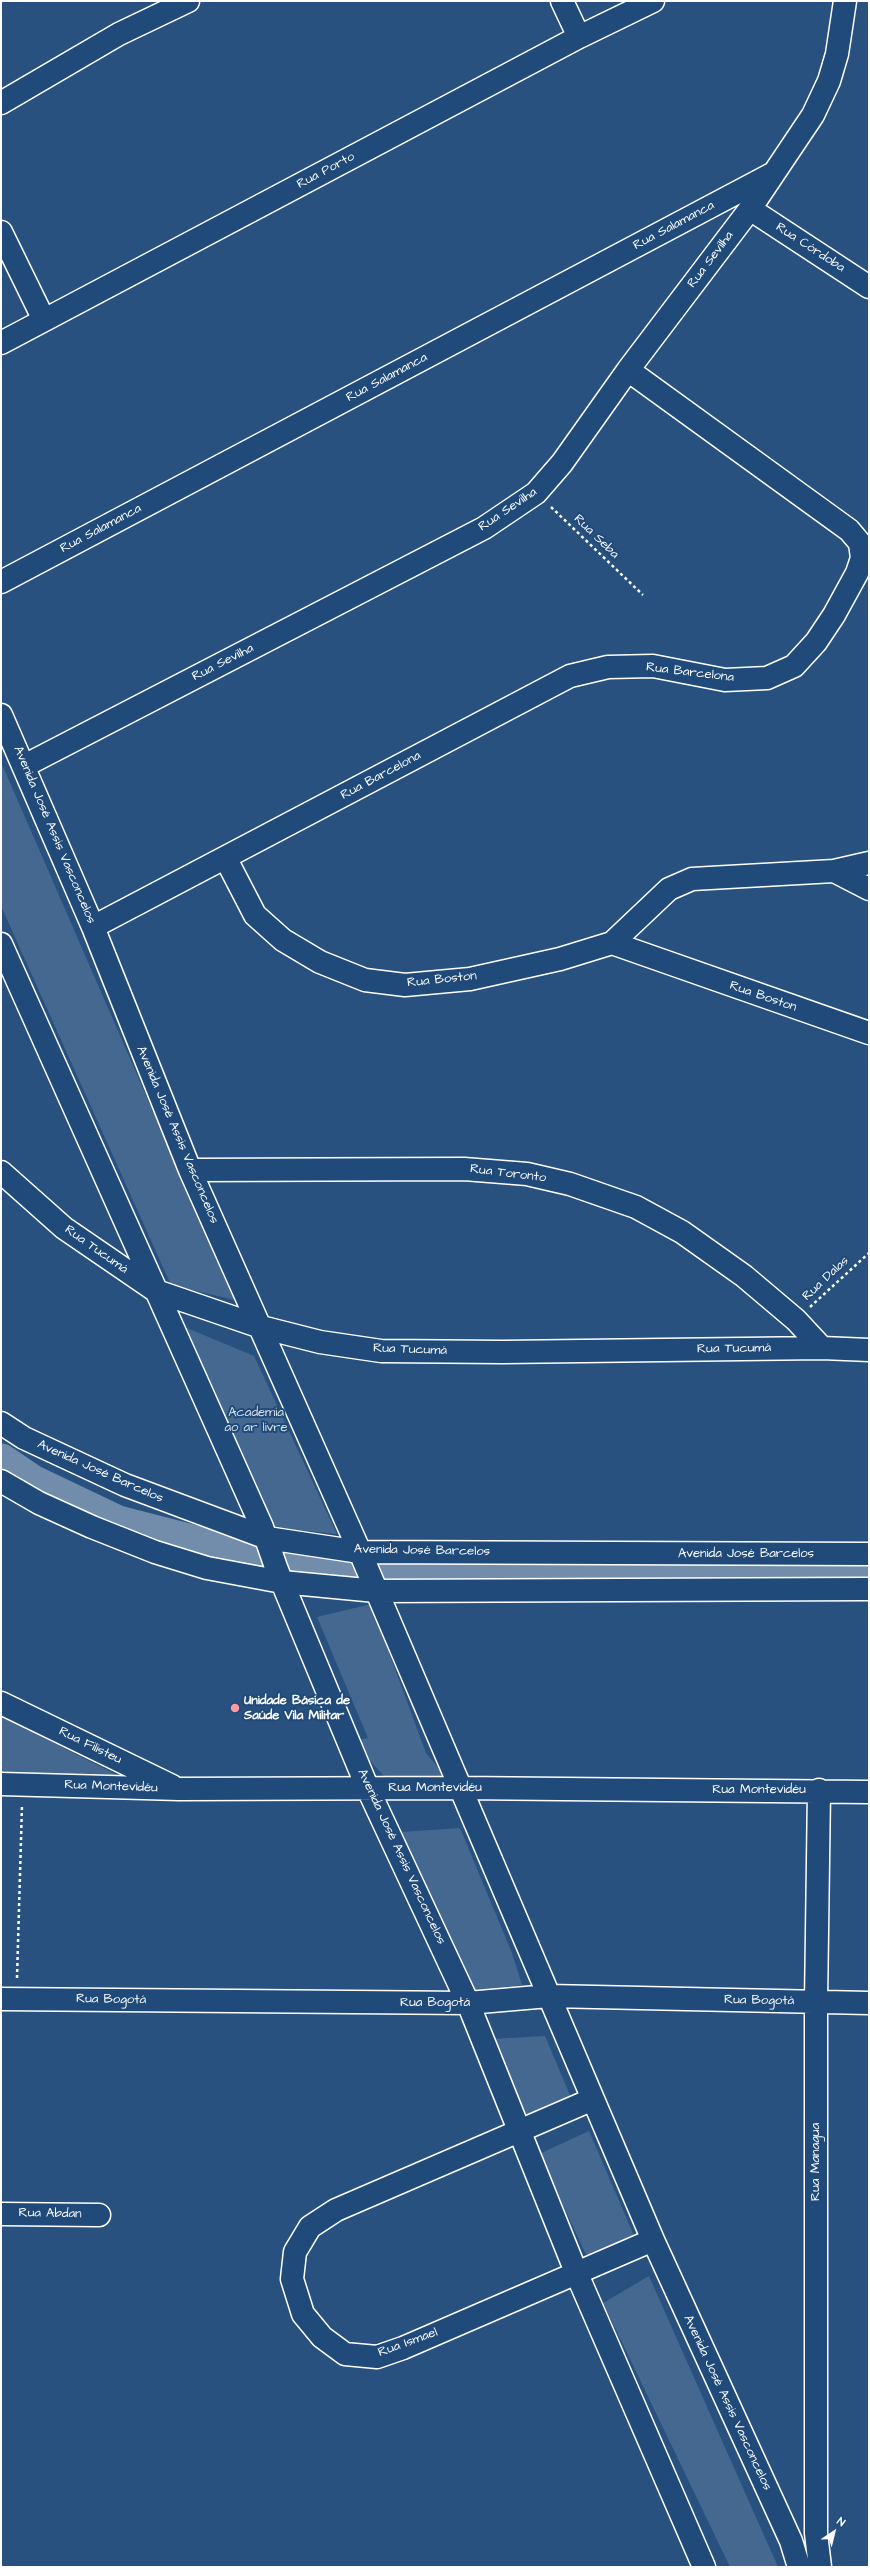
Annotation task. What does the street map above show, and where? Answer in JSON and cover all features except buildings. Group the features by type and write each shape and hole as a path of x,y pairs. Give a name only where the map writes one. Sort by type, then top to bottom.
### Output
{"street":[{"path":"119,34 153,1"},
{"path":"1,103 119,34 188,1"},
{"path":"562,1 579,37"},
{"name":"Rua Porto","path":"1,343 579,37 652,1"},
{"name":"Rua Sevilha","path":"24,766 484,528 536,493 562,464 628,370 750,209 813,115 829,81 837,54 845,1"},
{"name":"Rua Salamanca","path":"1,582 773,173"},
{"name":"Rua Córdoba","path":"750,209 869,287"},
{"path":"1,232 44,320"},
{"name":"Rua Barcelona","path":"93,927 570,676 608,667 653,666 725,680 767,678 794,666 816,642 834,615 857,573 862,558 860,543 849,530 628,370"},
{"name":"Avenida José Assis Vasconcelos","path":"1,715 93,927 190,1170 261,1327 367,1570 653,2240 791,2541 799,2567"},
{"name":"Rua Boston","path":"226,858 255,915 283,940 320,962 365,980 405,985 470,979 560,959 612,943 670,889 692,879 834,870 869,863"},
{"path":"834,870 869,889"},
{"name":"Rua Boston","path":"612,943 869,1033"},
{"name":"Avenida José Assis Vasconcelos","path":"1,944 156,1291 274,1561 368,1789 468,2003 576,2272 704,2567"},
{"name":"Rua Toronto","path":"190,1170 464,1169 527,1174 570,1184 636,1207 682,1232 744,1276 796,1320 822,1348"},
{"name":"Rua Tucumá","path":"1,1172 64,1228 156,1291 261,1327 320,1342 381,1351 503,1352 822,1348 869,1350"},
{"name":"Avenida José Barcelos","path":"1,1423 24,1438 125,1485 274,1561 367,1570 869,1554"},
{"name":"Avenida José Barcelos","path":"1,1481 39,1503 92,1527 155,1552 207,1568 274,1561 367,1570 869,1589"},
{"name":"Rua Filisteu","path":"1,1703 179,1789"},
{"name":"Rua Montevidéu","path":"1,1784 179,1789 460,1788 819,1790 869,1792"},
{"name":"Rua Managua","path":"819,1790 816,2003 816,2533 820,2567"},
{"name":"Rua Bogotá","path":"9,1999 468,2003 549,1996 869,2003"},
{"path":"519,2133 592,2100"},
{"name":"Rua Ismael","path":"519,2133 336,2210 310,2227 295,2252 292,2280 303,2314 322,2337 345,2354 377,2356 403,2348 576,2272"},
{"name":"Rua Abdan","path":"1,2214 99,2215"},
{"path":"576,2272 653,2240"},
{"path":"791,2541 816,2533"}],"path":[{"name":"Rua Seba","path":"536,493 643,595"},
{"name":"Rua Dalas","path":"796,1320 869,1253"},
{"path":"9,1999 22,1785"}],"green space":[{"path":"1,762 235,1300 171,1285 1,906"},
{"name":"Academia ao ar livre","path":"187,1328 254,1356 337,1534 268,1527"},
{"path":"371,1604 426,1753 447,1778 384,1776 352,1741 368,1738 317,1617"},
{"path":"1,1716 119,1776 1,1775"},
{"path":"460,1828 512,1953 522,1985 470,1991 401,1832"},
{"path":"545,2036 572,2100 528,2121 492,2039"},
{"path":"589,2131 635,2238 590,2263 539,2154"},
{"path":"649,2276 778,2567 730,2567 603,2303"}],"waterway":[{"path":"1,1461 32,1482 118,1523 289,1567 345,1575 869,1577"}],"place":[{"name":"Unidade Básica de Saúde Vila Militar","path":"235,1708"}]}
